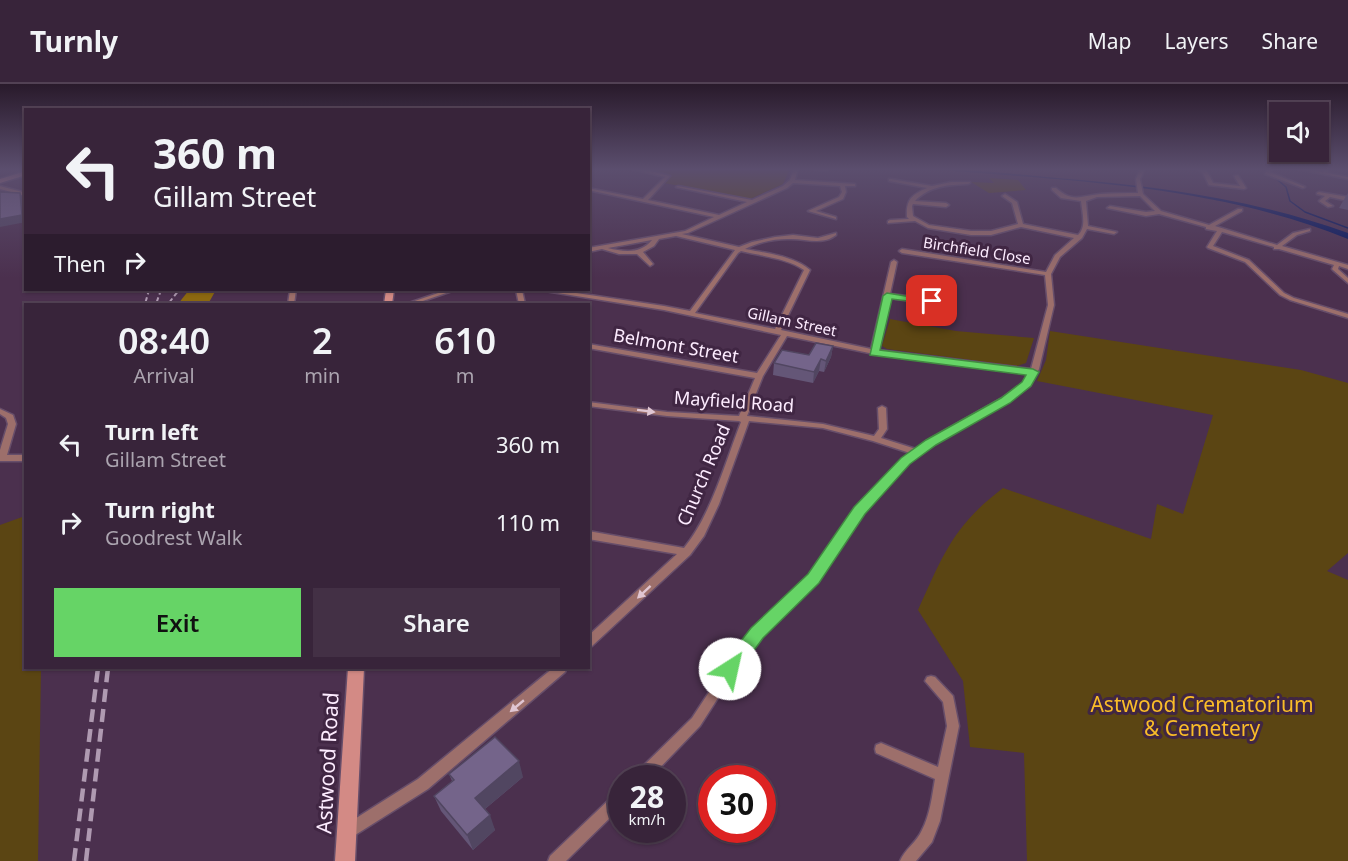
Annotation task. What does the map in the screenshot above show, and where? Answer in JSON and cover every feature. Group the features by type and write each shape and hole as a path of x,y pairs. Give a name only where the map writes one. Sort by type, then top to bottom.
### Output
{"main road":[{"name":"Astwood Road","path":"345,861 356,669"}],"street":[{"path":"669,205 717,216"},
{"path":"590,250 678,235 745,205"},
{"path":"816,214 813,208 821,205"},
{"path":"910,205 909,211 914,220"},
{"path":"1015,205 1021,225"},
{"path":"654,765 691,728 711,702 744,648 813,579 860,511 915,452 1021,390 1033,372 1051,305 1048,274 1057,256 1080,237 1085,227 1083,205"},
{"path":"1153,205 1159,212"},
{"path":"1110,208 1146,214 1159,212 1276,248 1348,267"},
{"path":"1209,228 1240,210"},
{"path":"809,214 834,218"},
{"path":"890,222 914,220 940,228 987,234 1021,225 1080,237"},
{"path":"1085,227 1114,232"},
{"path":"1276,248 1295,234 1308,230"},
{"path":"1220,231 1210,247 1247,261 1282,294 1348,316"},
{"path":"691,314 738,250 777,238 825,239 834,234"},
{"path":"987,234 992,240"},
{"path":"678,235 794,261 807,270 742,419"},
{"path":"602,248 622,253 639,252 652,246 656,239"},
{"path":"639,252 650,264"},
{"name":"Birchfield Close","path":"902,252 1048,274"},
{"path":"874,352 894,262"},
{"path":"1337,265 1335,269 1348,281"},
{"path":"412,303 449,291"},
{"name":"Gillam Street","path":"553,291 691,314 874,352 1033,372"},
{"path":"929,310 932,301 945,291"},
{"path":"887,296 932,301"},
{"name":"Belmont Street","path":"590,346 759,376"},
{"name":"Mayfield Road","path":"590,404 667,414 823,426 876,439 915,452"},
{"path":"876,439 883,429 882,408"},
{"path":"0,411 10,417 12,424 1,458 24,458"},
{"name":"Church Road","path":"590,641 686,552 699,536 746,423 742,419"},
{"path":"590,536 686,552"},
{"path":"346,833 423,784 560,669"},
{"path":"907,861 927,837 953,726 952,711 944,693 931,681"},
{"path":"881,748 943,776"},
{"path":"555,861 608,810"}],"green space":[{"path":"890,319 956,331 1034,338 1026,363 1017,366 887,349 882,346"},
{"name":"Astwood Crematorium & Cemetery","path":"1050,331 1301,370 1348,383 1348,553 1327,571 1348,580 1348,861 1027,861 1024,753 970,747 963,681 918,610 951,543 972,515 1003,488 1151,539 1157,504 1183,514 1213,415 1037,381 1046,360"},
{"path":"24,516 24,669 41,669 38,861 0,861 0,525"}],"shaded area":[{"path":"1238,205 1251,205 1312,221 1348,233 1348,239 1298,221"},
{"path":"188,291 215,291 209,303 179,303"}],"building":[{"path":"0,205 21,205 22,215 0,219"},
{"path":"816,343 833,346 826,361 821,359 814,372 774,363 782,350 809,355"},
{"path":"495,737 519,761 475,798 490,815 467,835 434,796 454,780 449,774"}],"waterway":[{"path":"1296,205 1305,212 1348,228"}],"railway":[{"path":"145,303 149,291"},
{"path":"156,303 161,291"},
{"path":"169,303 178,291"},
{"path":"74,861 98,669"},
{"path":"86,861 108,669"}],"route":[{"path":"730,669 757,633 813,579 860,511 915,452 968,424 1027,384 1033,372 874,352 887,296 932,301"}]}
